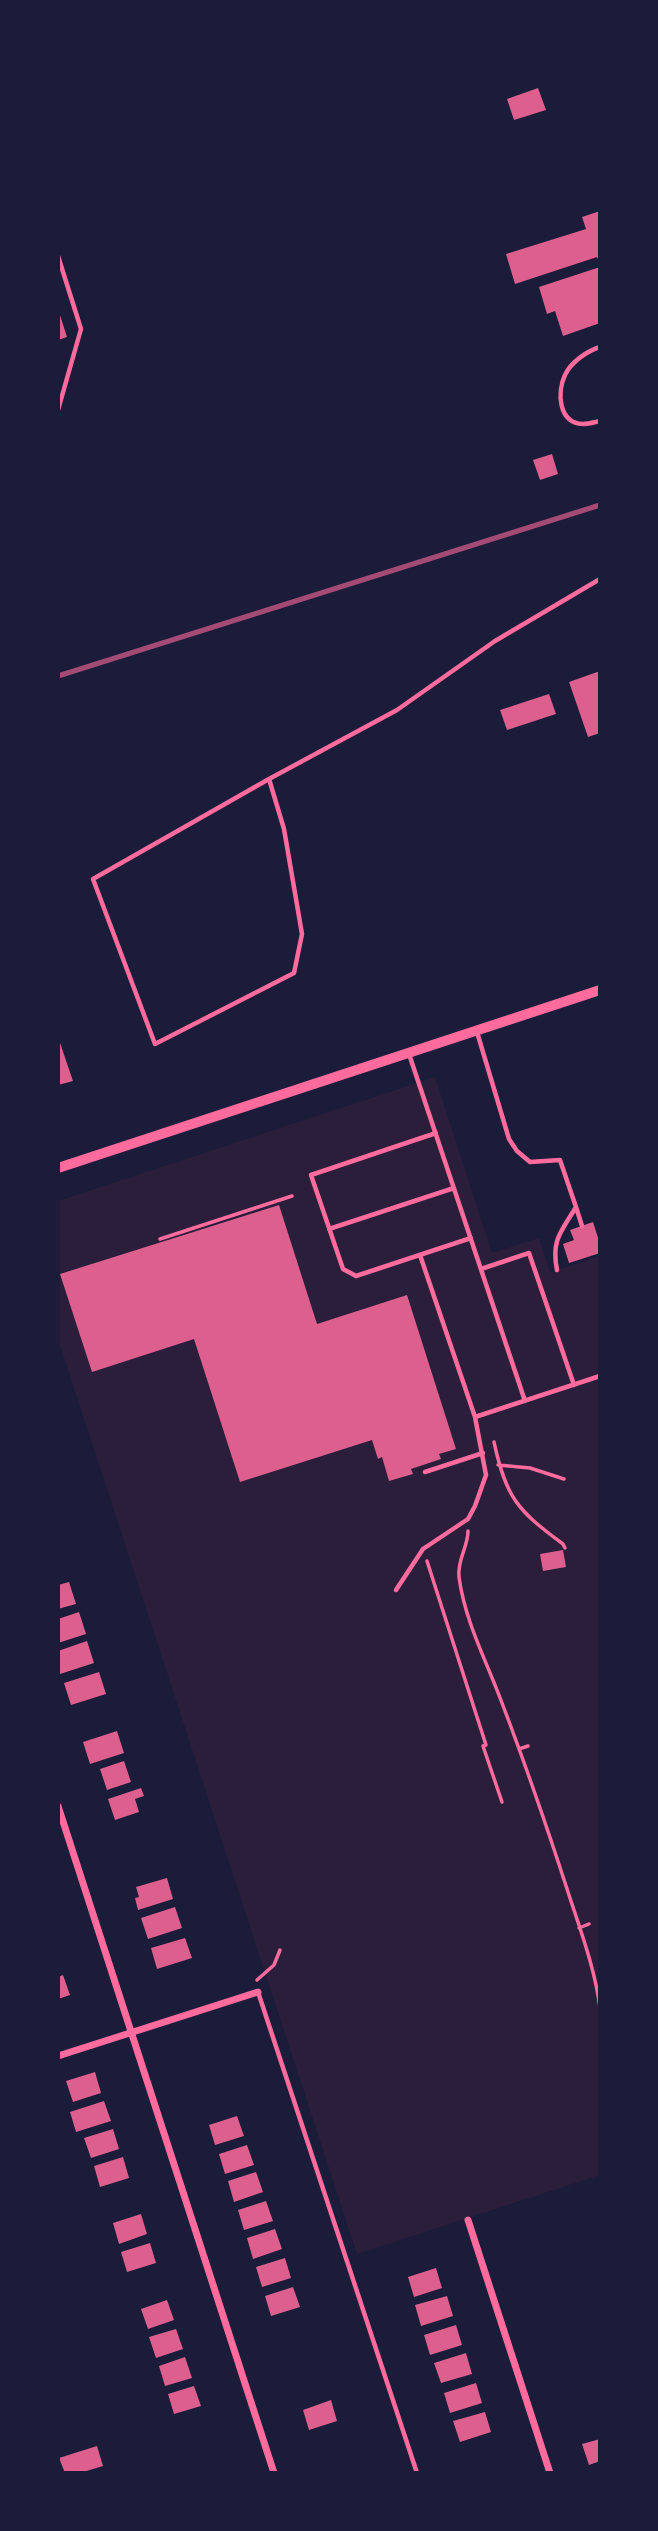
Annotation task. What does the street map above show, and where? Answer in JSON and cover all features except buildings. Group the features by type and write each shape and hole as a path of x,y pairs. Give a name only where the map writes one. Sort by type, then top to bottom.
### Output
{"street":[{"path":"58,1168 600,990"},
{"path":"58,1806 274,2473"},
{"path":"58,2056 258,1992"},
{"path":"468,2220 550,2473"}],"lane":[{"path":"58,256 81,329 58,410"},
{"path":"600,347 579,358 566,373 561,390 562,409 572,421 584,424 600,421"},
{"path":"269,779 285,829 302,934 294,973 155,1044 93,879 269,779 397,710 495,641 600,579"},
{"path":"477,1032 509,1139 517,1151 530,1161 560,1160 582,1226"},
{"path":"409,1053 526,1401"},
{"path":"436,1133 312,1175 343,1269 356,1276 471,1238"},
{"path":"330,1229 454,1188"},
{"path":"557,1270 554,1258 555,1239 576,1207"},
{"path":"481,1269 529,1253 573,1385"},
{"path":"396,1590 423,1549 468,1519 486,1475 475,1417 420,1255"},
{"path":"475,1417 600,1376"},
{"path":"425,1472 483,1453"},
{"path":"258,1992 417,2473"}],"path":[{"path":"160,1239 292,1196"},
{"path":"494,1442 499,1465 512,1497 525,1514 565,1548"},
{"path":"485,1465 530,1468 564,1479"},
{"path":"468,1519 468,1537 460,1559 459,1576 478,1646 519,1749 579,1928 598,1988 600,2008"},
{"path":"423,1549 502,1802"},
{"path":"519,1749 528,1746"},
{"path":"579,1928 589,1924"},
{"path":"258,1992 257,1980 274,1965 280,1950"}],"shaded area":[{"path":"435,1077 492,1253 539,1238 550,1272 600,1256 600,2175 357,2254 58,1339 58,1201"}],"railway":[{"path":"58,676 600,505"}]}
